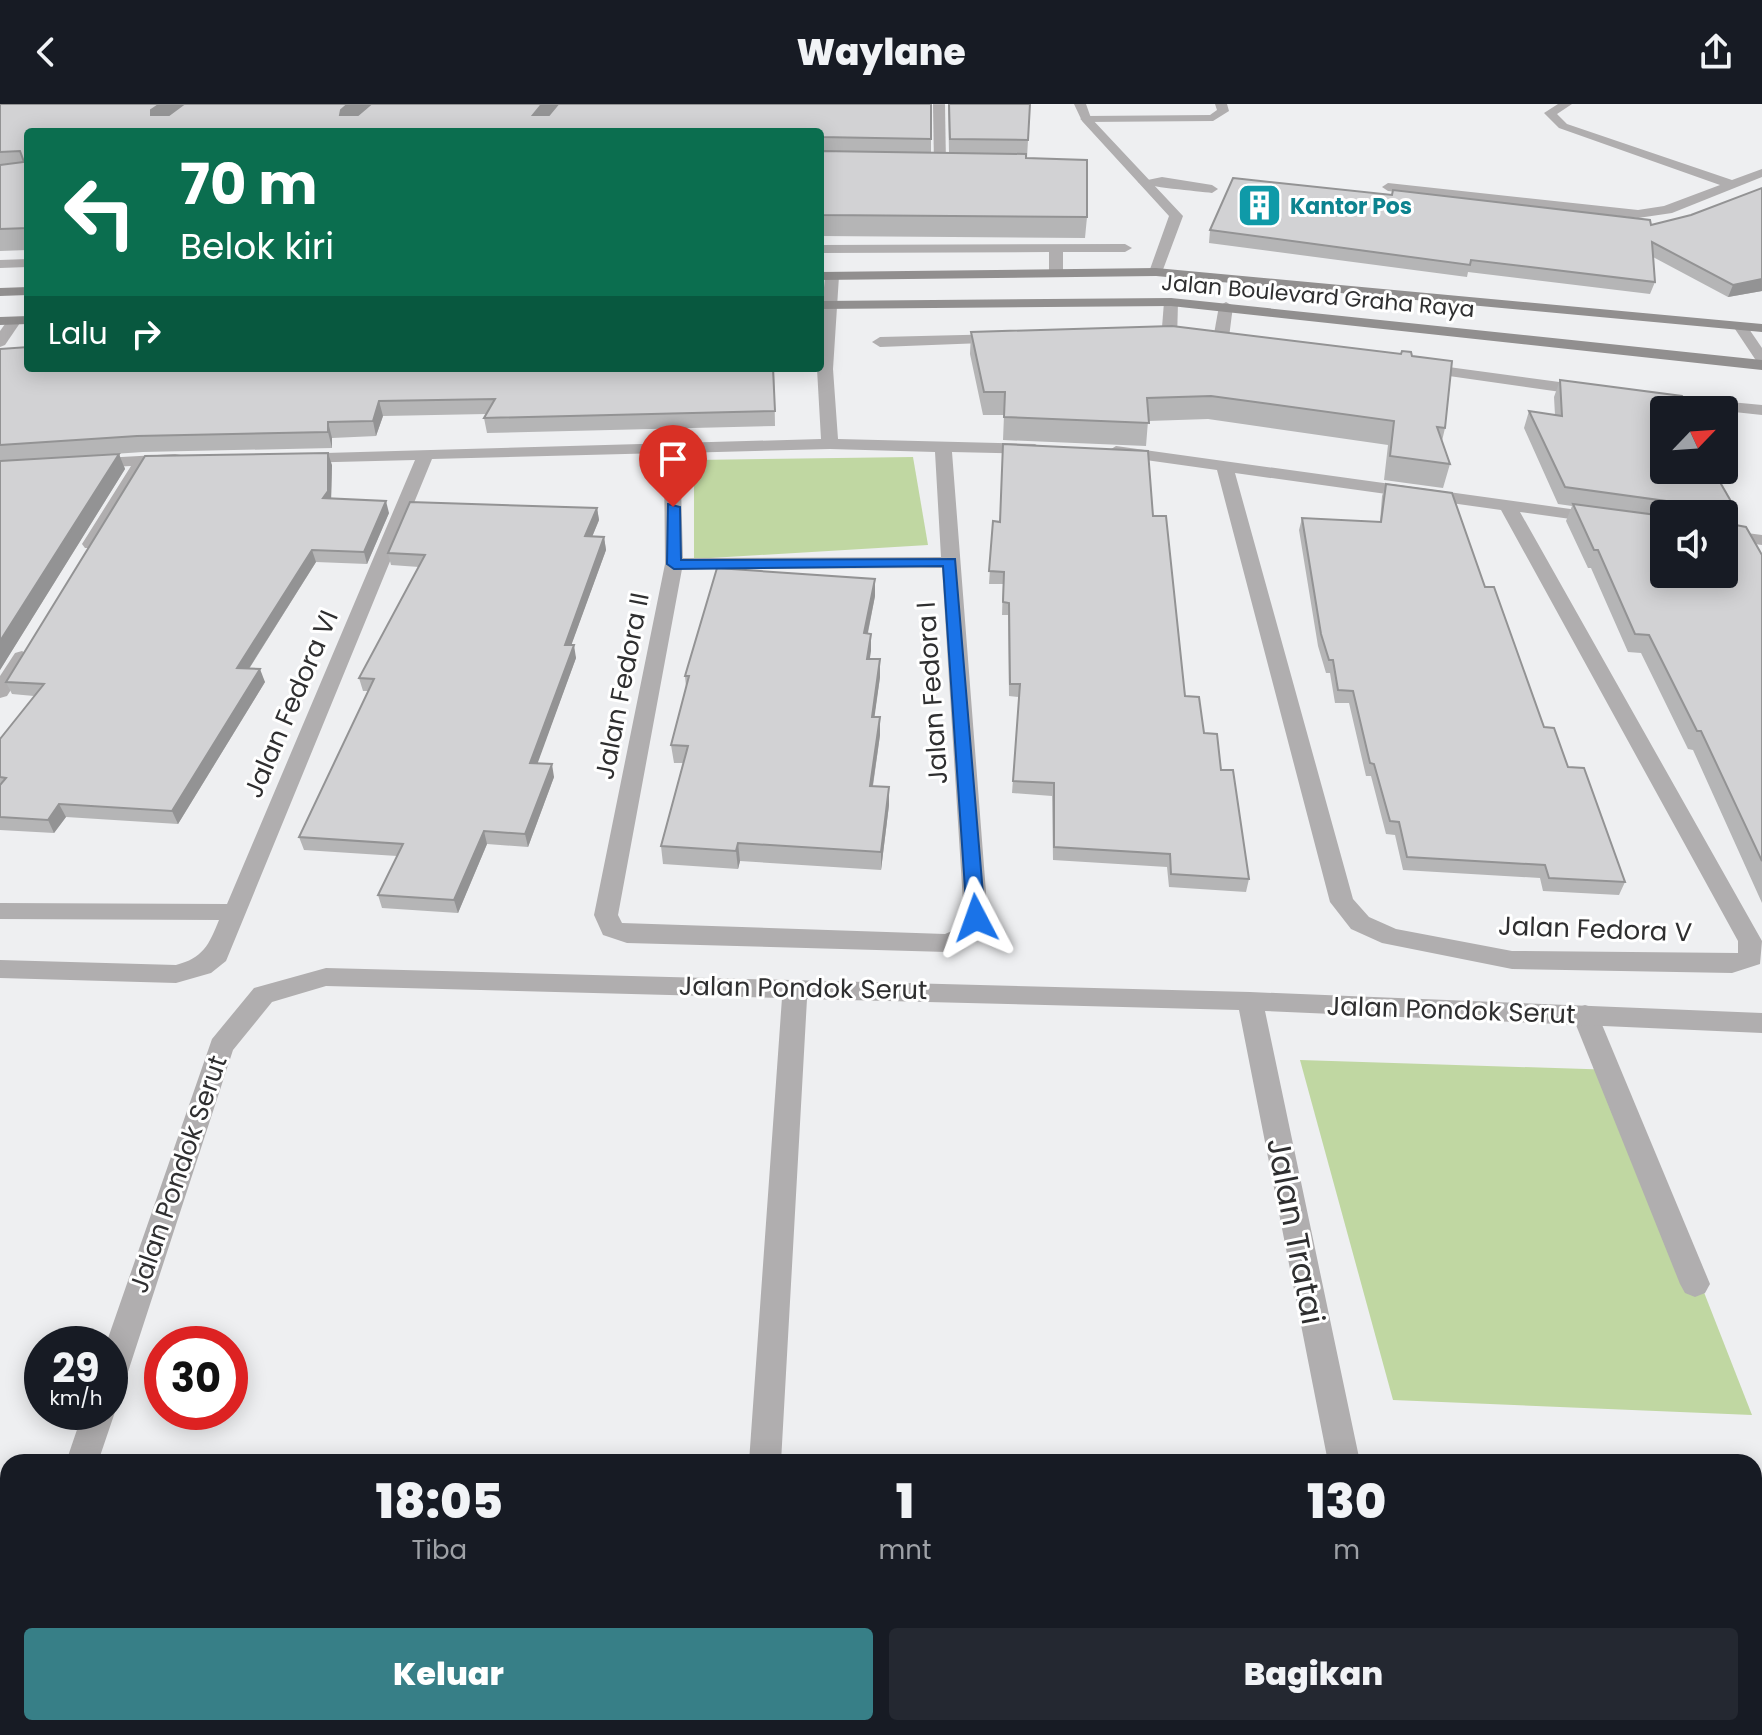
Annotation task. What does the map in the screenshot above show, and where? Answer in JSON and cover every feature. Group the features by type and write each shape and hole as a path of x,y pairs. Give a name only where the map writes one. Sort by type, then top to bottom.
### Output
{"main road":[{"name":"Jalan Boulevard Graha Raya","path":"826,276 1156,272 1742,329 1762,328"},
{"path":"0,292 24,291"},
{"name":"Jalan Boulevard Graha Raya","path":"825,305 1171,302 1762,362"}],"street":[{"path":"925,165 947,165 939,104"},
{"path":"1080,104 1086,119 1176,216 1156,272"},
{"path":"1086,119 1213,118 1223,111 1221,104"},
{"path":"1566,104 1550,113 1563,126 1730,184"},
{"path":"1388,187 1638,214 1667,210 1762,173"},
{"path":"1144,182 1162,181 1212,189"},
{"path":"1056,248 1056,272"},
{"path":"824,249 1125,248"},
{"path":"0,264 24,263"},
{"path":"826,276 825,380 830,444"},
{"path":"1169,340 1171,302"},
{"path":"1220,345 1226,306"},
{"path":"0,342 14,320"},
{"path":"1742,329 1762,362"},
{"path":"880,342 1022,339"},
{"path":"1398,365 1599,393"},
{"path":"1646,399 1762,410"},
{"path":"284,458 830,444 1047,449"},
{"name":"Jalan Fedora I","path":"612,929 627,934 947,943 968,934 976,918 943,447"},
{"name":"Jalan Fedora II","path":"612,929 606,915 674,564 672,450"},
{"path":"1092,451 1224,464 1650,525"},
{"name":"Jalan Fedora VI","path":"0,969 176,974 202,967 217,955 425,456"},
{"path":"79,464 190,459"},
{"path":"79,563 143,460"},
{"name":"Jalan Fedora V","path":"1224,464 1342,902 1360,923 1391,937 1512,960 1732,964 1751,958 1750,941 1508,507"},
{"path":"1738,537 1762,540"},
{"path":"674,564 950,562"},
{"path":"0,692 32,641"},
{"path":"0,911 235,912"},
{"name":"Jalan Pondok Serut","path":"127,1326 221,1046 263,995 326,977 1250,1001 1762,1023"},
{"path":"766,1454 795,987"},
{"name":"Jalan Tratai","path":"1250,1001 1342,1454"},
{"path":"1585,1015 1695,1284"},
{"path":"85,1454 93,1430"}],"green space":[{"path":"913,457 928,545 694,559 694,460"},
{"path":"1300,1060 1617,1070 1752,1415 1393,1400"}],"building":[{"path":"0,104 160,104 151,110 151,115 169,115 184,104 348,104 340,115 358,115 371,104 542,104 533,115 549,115 558,104 931,104 931,139 824,137 824,128 24,128 24,162 20,151 0,152"},
{"path":"949,104 1030,104 1028,140 950,139"},
{"path":"824,151 1026,154 1026,158 1087,160 1087,217 824,215"},
{"path":"24,162 24,228 0,229 0,165"},
{"path":"1233,178 1392,195 1393,190 1650,220 1651,225 1691,215 1762,188 1762,279 1733,285 1652,242 1655,282 1471,260 1470,265 1210,230"},
{"path":"1172,326 1401,354 1402,351 1411,352 1412,356 1452,361 1445,428 1437,427 1450,464 1390,456 1394,421 1211,396 1147,398 1149,423 1004,417 1005,392 984,392 971,332"},
{"path":"24,347 24,372 773,372 775,411 484,418 495,399 379,401 373,421 328,422 328,432 137,436 0,445 0,349"},
{"path":"1560,380 1682,396 1650,396 1650,484 1721,484 1730,500 1659,500 1565,487 1529,411 1562,416"},
{"path":"1003,444 1148,451 1153,516 1166,516 1185,696 1199,697 1204,733 1217,734 1221,770 1233,770 1249,879 1171,874 1170,854 1054,847 1054,783 1013,781 1020,684 1010,684 1009,603 1003,602 1004,572 989,571 993,521 1000,522"},
{"path":"328,453 328,491 323,498 386,501 364,552 312,550 237,668 260,669 172,811 59,804 48,820 0,817 0,785 6,778 0,777 0,739 44,684 6,682 145,456"},
{"path":"119,454 0,641 0,461"},
{"path":"1386,484 1452,493 1485,587 1494,587 1544,727 1554,728 1568,767 1584,768 1625,882 1549,878 1545,865 1407,857 1399,822 1390,821 1374,764 1370,763 1353,691 1338,690 1333,660 1329,660 1321,634 1302,518 1381,522"},
{"path":"410,502 597,508 585,536 604,537 565,645 574,645 530,763 552,764 525,834 484,831 454,900 378,895 403,844 299,837 374,679 359,678 425,555 388,553"},
{"path":"1573,504 1650,514 1650,588 1738,588 1738,526 1746,527 1762,555 1762,861 1701,731 1697,731 1649,635 1635,634 1598,550 1594,550"},
{"path":"717,568 875,579 864,633 871,634 867,659 880,659 872,717 880,717 870,786 889,787 881,852 738,843 736,851 661,846 688,746 671,745 689,676 685,676"}],"place":[{"name":"Kantor Pos","path":"1259,206"}],"route":[{"path":"673,507 674,564 950,562 976,918"}]}
